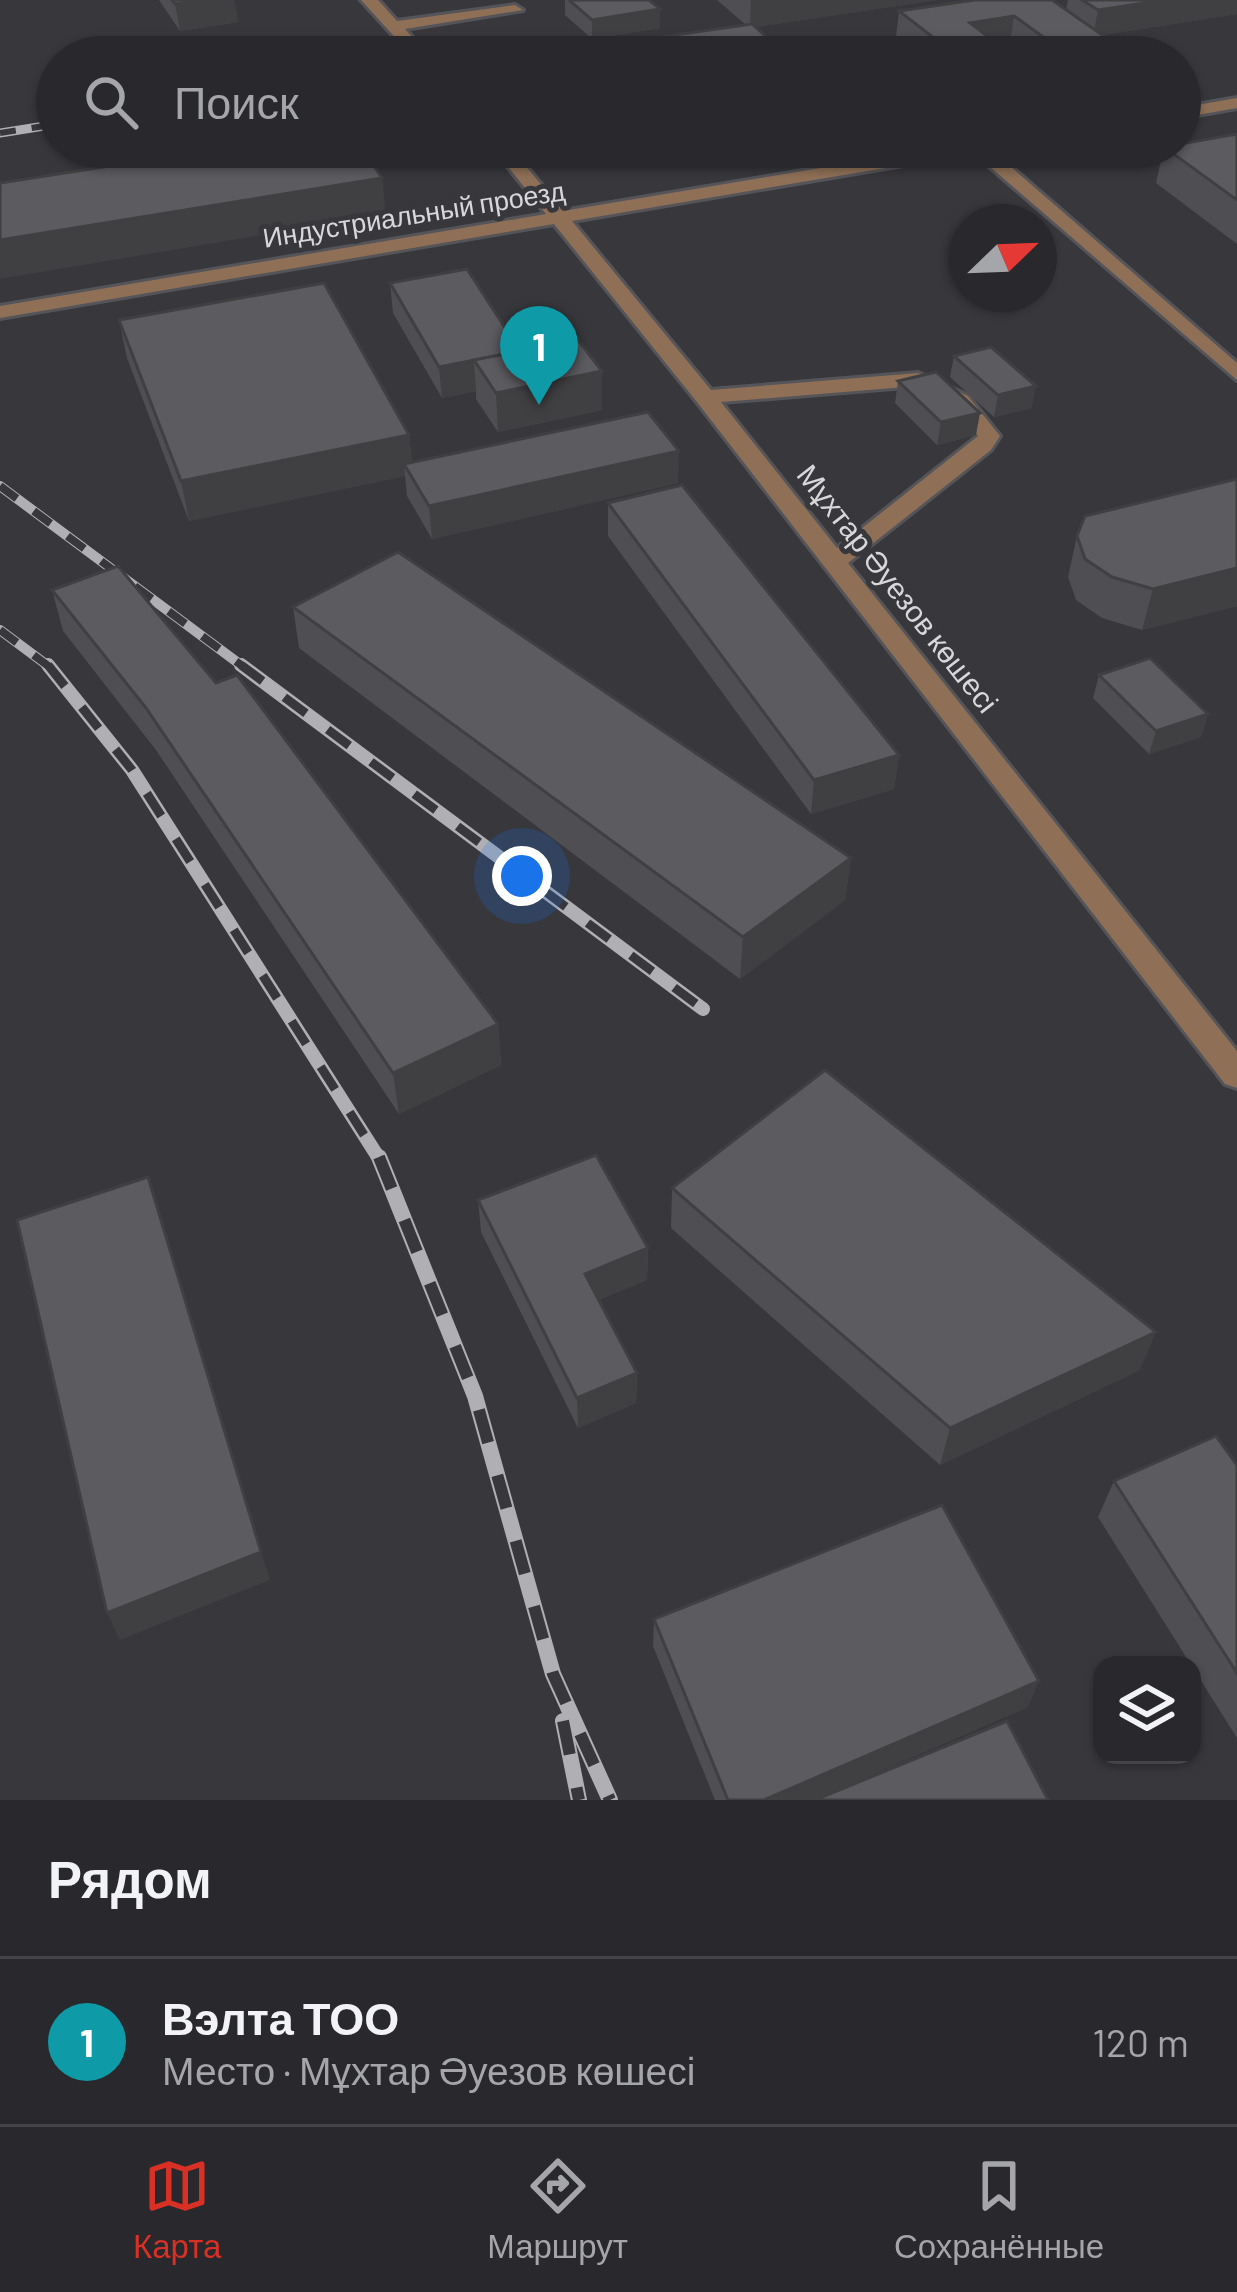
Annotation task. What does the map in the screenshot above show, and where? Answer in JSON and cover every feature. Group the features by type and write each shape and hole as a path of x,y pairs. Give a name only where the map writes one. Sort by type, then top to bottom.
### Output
{"street":[{"path":"369,0 402,36"},
{"path":"393,26 515,10"},
{"path":"1201,109 1237,103"},
{"name":"Мұхтар Әуезов көшесі","path":"519,168 1237,1075"},
{"name":"Индустриальный проезд","path":"0,312 855,168"},
{"path":"1002,168 1237,374"},
{"path":"705,398 918,380 943,388 986,425 989,436 983,445 833,563"}],"building":[{"path":"569,0 649,0 660,9 592,20"},
{"path":"974,0 1052,0 1104,36 1042,36 1014,16 970,23 987,36 931,36 899,11"},
{"path":"1082,0 1165,0 1098,10"},
{"path":"752,24 765,36 667,36"},
{"path":"1237,134 1237,200 1193,168 1201,168 1201,140"},
{"path":"97,168 376,168 382,178 0,240 0,183"},
{"path":"467,269 520,351 439,367 390,283"},
{"path":"324,283 409,435 181,481 119,320"},
{"path":"578,340 602,371 496,393 474,360"},
{"path":"991,347 1036,386 998,395 954,356"},
{"path":"936,372 980,413 941,422 898,381"},
{"path":"648,412 679,451 429,506 404,464"},
{"path":"1237,479 1237,568 1153,589 1112,577 1085,559 1077,536 1085,516"},
{"path":"682,485 899,755 814,780 608,503"},
{"path":"398,552 851,858 743,937 293,607"},
{"path":"118,566 216,683 237,675 498,1024 393,1073 146,708 52,590"},
{"path":"1150,658 1208,714 1156,731 1099,675"},
{"path":"825,1070 1156,1332 950,1428 672,1188"},
{"path":"596,1155 648,1248 585,1274 637,1373 577,1398 478,1200"},
{"path":"148,1177 261,1552 107,1613 17,1220"},
{"path":"1216,1436 1237,1465 1237,1673 1114,1481"},
{"path":"942,1505 1039,1681 764,1800 728,1800 654,1619"},
{"path":"1007,1721 1048,1800 815,1800"}],"railway":[{"path":"0,133 36,127"},
{"path":"0,486 245,668"},
{"path":"0,630 50,667"},
{"path":"241,665 703,1009"},
{"path":"50,667 132,770 380,1160"},
{"path":"379,1157 475,1396 553,1674 610,1800"},
{"path":"563,1721 579,1800"}],"place":[{"name":"Вэлта ТОО","path":"539,405"}]}
